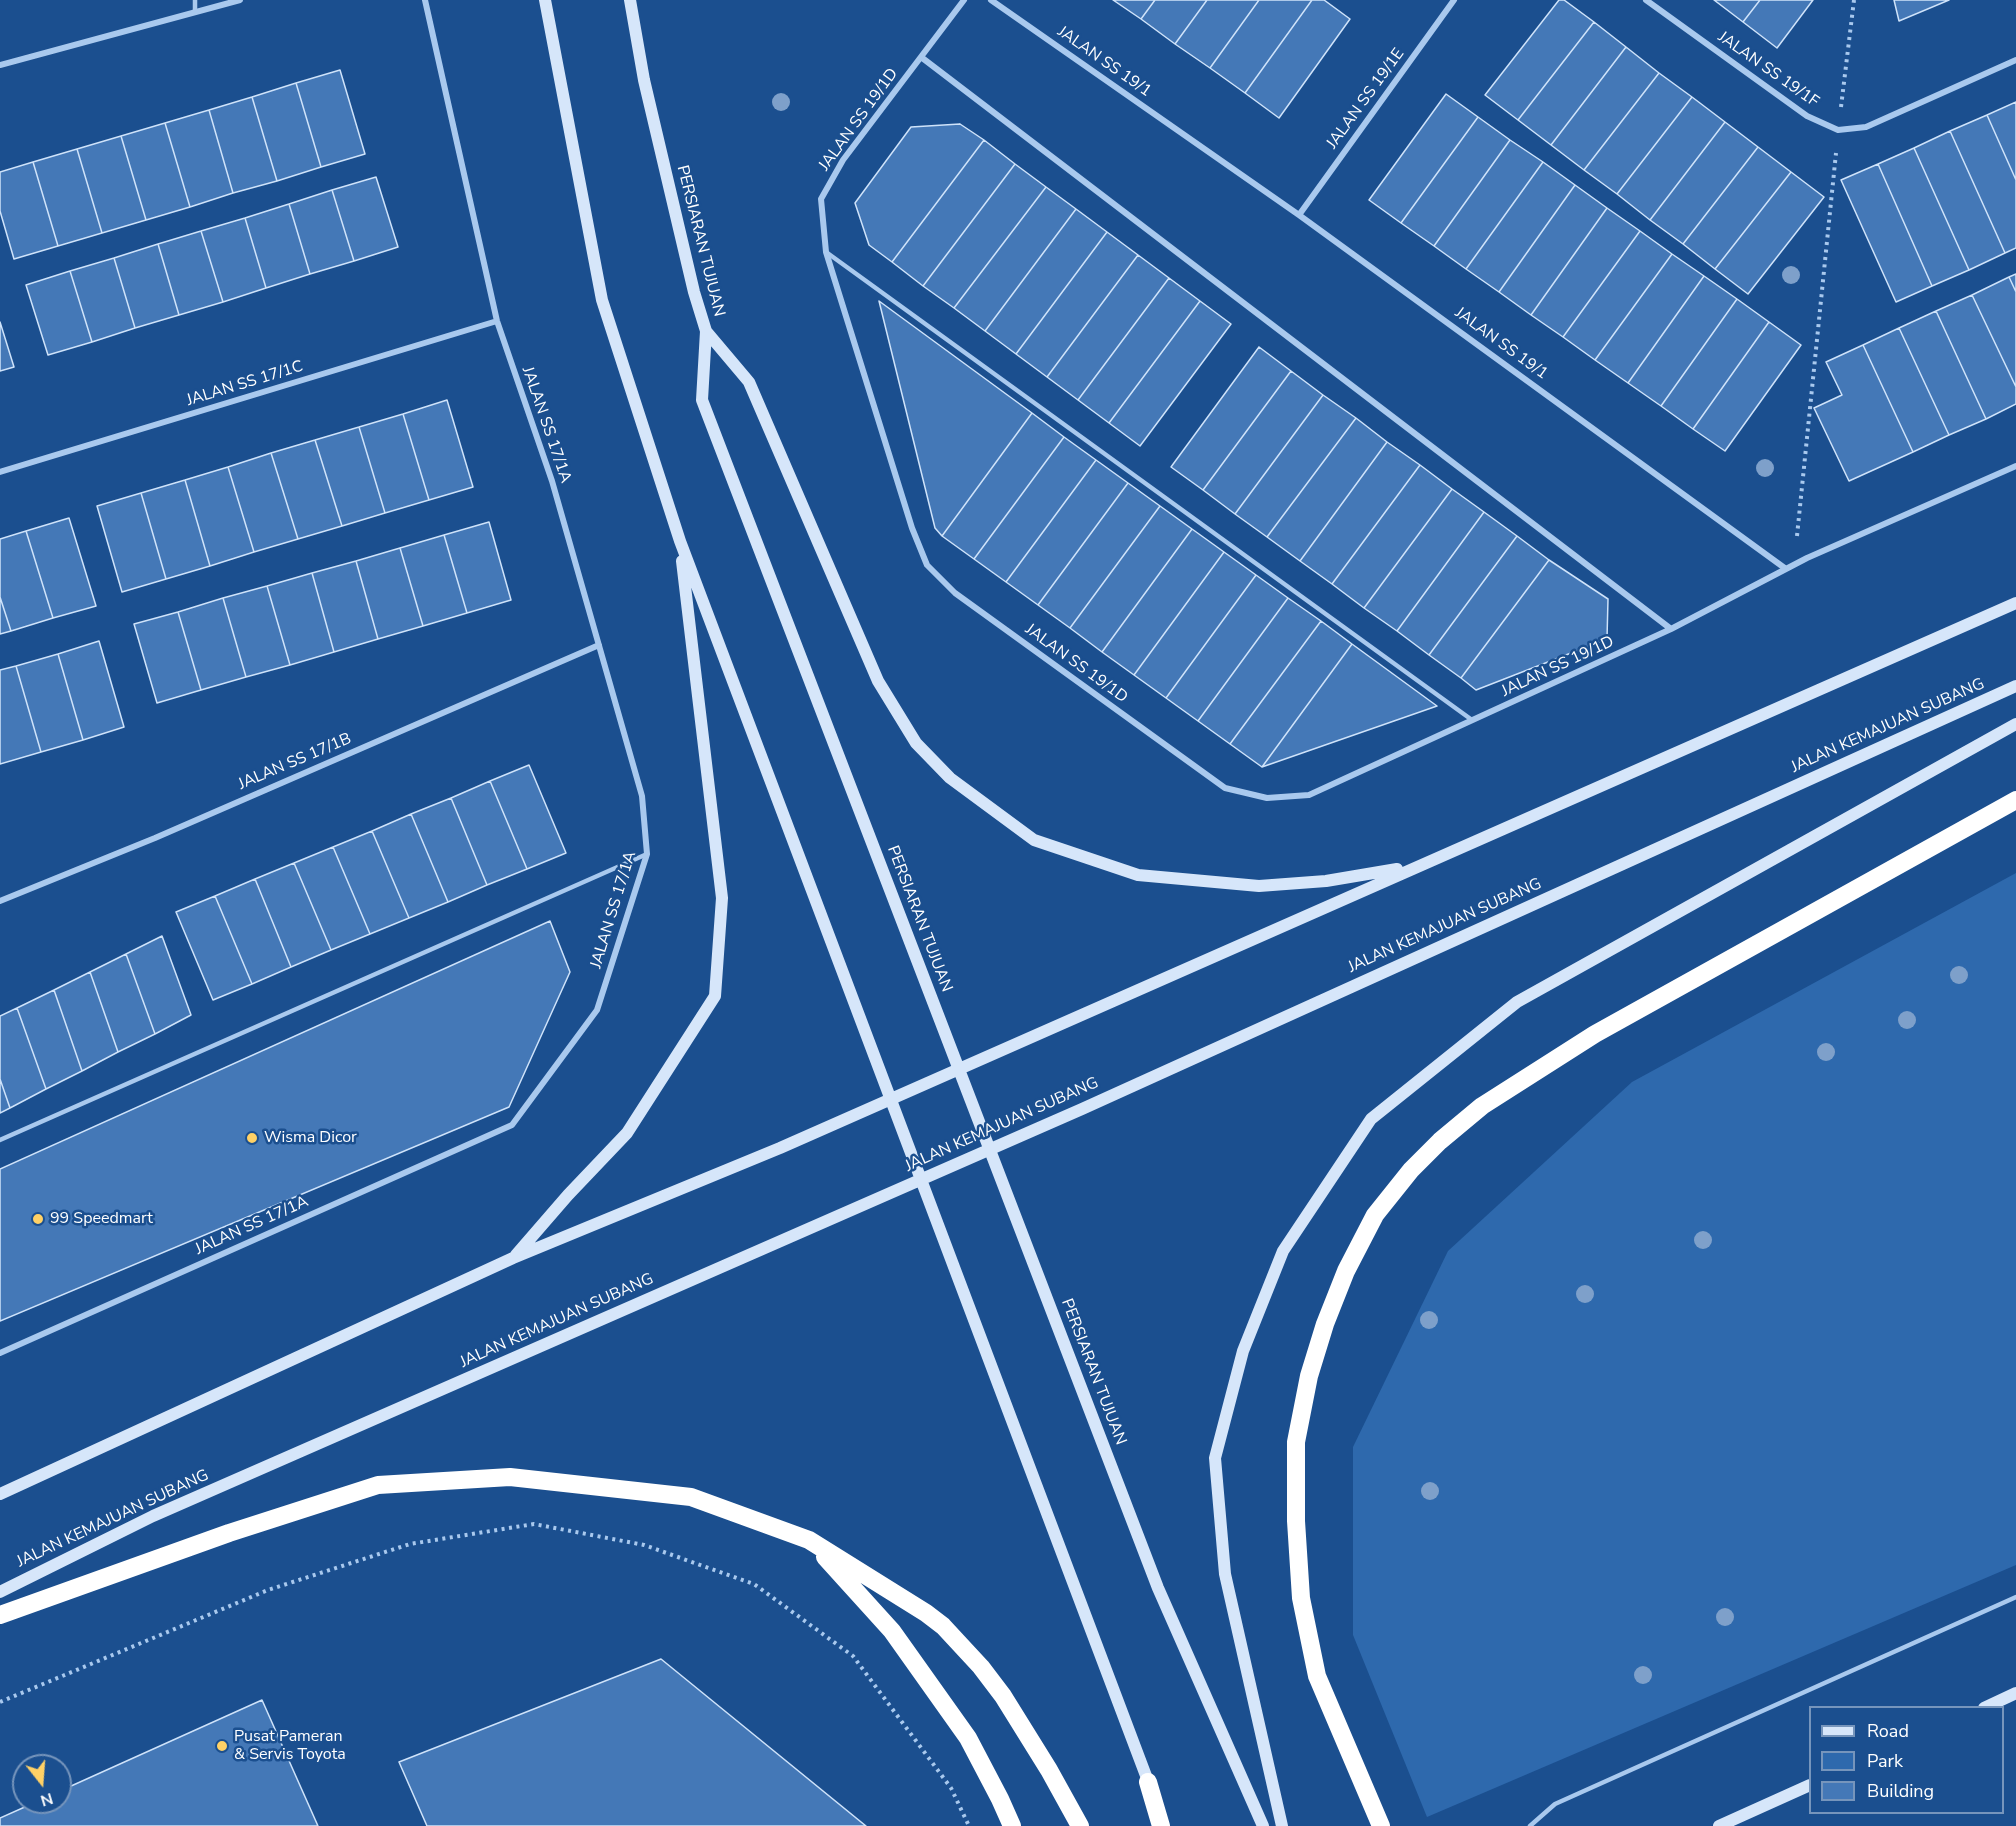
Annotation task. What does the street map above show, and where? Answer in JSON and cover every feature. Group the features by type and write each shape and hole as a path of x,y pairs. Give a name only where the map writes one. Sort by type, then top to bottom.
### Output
{"highway":[{"path":"1381,1826 1317,1676 1300,1598 1296,1521 1296,1442 1309,1376 1325,1324 1346,1271 1375,1215 1411,1170 1440,1141 1482,1106 1595,1034 2016,800"},
{"path":"0,1615 229,1533 378,1485 510,1477 691,1497 809,1540 943,1626 981,1666 1003,1696 1049,1770 1080,1826"},
{"path":"809,1540 892,1630 968,1738 1012,1826"},
{"path":"1148,1782 1161,1826"}],"main road":[{"path":"545,0 602,300 680,541 1148,1782 1167,1826"},
{"name":"PERSIARAN TUJUAN","path":"630,0 644,81 694,292 706,331 702,400 1158,1588 1263,1826"},
{"path":"706,331 749,382 878,681 916,743 950,778 1034,840 1138,875 1259,886 1326,881 1417,866"},
{"path":"513,1258 568,1195 627,1133 715,996 722,898 680,541"},
{"path":"0,1494 513,1258 780,1148 2016,603"},
{"name":"JALAN KEMAJUAN SUBANG","path":"0,1592 153,1516 1082,1108 2016,686"},
{"path":"1282,1826 1225,1574 1215,1458 1243,1351 1283,1251 1371,1119 1517,1002 2016,724"},
{"path":"1986,1706 2016,1693"},
{"path":"1719,1826 1809,1785"}],"street":[{"path":"0,66 240,0"},
{"name":"JALAN SS 17/1A","path":"0,1353 512,1125 597,1011 647,854 642,796 552,481 497,321 425,0"},
{"name":"JALAN SS 19/1D","path":"964,0 843,160 821,199 826,252 912,528 927,565 954,593 1225,788 1267,798 1309,795 1671,629 1786,568"},
{"name":"JALAN SS 19/1","path":"992,0 1299,215 1786,568"},
{"name":"JALAN SS 19/1E","path":"1299,215 1454,0"},
{"name":"JALAN SS 19/1F","path":"1646,0 1807,116 1838,130"},
{"path":"921,57 1671,629"},
{"path":"1838,130 1866,127 2016,60"},
{"name":"JALAN SS 17/1C","path":"0,472 497,321"},
{"path":"1786,568 2016,466"},
{"name":"JALAN SS 17/1B","path":"0,901 155,838 599,645"}],"lane":[{"path":"195,0 195,12"},
{"path":"826,252 1472,720"},
{"path":"0,1140 647,854"},
{"path":"1530,1826 1556,1804 2016,1598"}],"path":[{"path":"1807,558 1796,546 1838,130 1854,0"},
{"path":"0,1702 268,1590 410,1544 534,1524 645,1545 754,1584 853,1656 951,1788 969,1826"}],"green space":[{"path":"2016,873 2016,1565 1427,1817 1353,1635 1353,1447 1448,1251 1632,1082"}],"building":[{"path":"1113,0 1155,0 1141,19"},
{"path":"1155,0 1207,0 1175,44 1141,19"},
{"path":"1207,0 1259,0 1210,68 1175,44"},
{"path":"1259,0 1312,0 1245,93 1210,68"},
{"path":"1312,0 1324,0 1350,19 1279,118 1245,93"},
{"path":"1559,0 1564,0 1594,22 1518,120 1485,95"},
{"path":"1714,0 1760,0 1743,22"},
{"path":"1760,0 1813,0 1777,48 1743,22"},
{"path":"1894,0 1949,0 1899,21"},
{"path":"1594,22 1626,47 1551,145 1518,120"},
{"path":"1626,47 1659,73 1584,170 1551,145"},
{"path":"340,70 365,154 321,167 296,83"},
{"path":"1659,73 1692,97 1617,194 1584,170"},
{"path":"296,83 321,167 277,181 252,97"},
{"path":"1446,94 1478,117 1401,223 1369,200"},
{"path":"252,97 277,181 233,193 209,110"},
{"path":"1692,97 1725,122 1650,220 1617,194"},
{"path":"2016,102 2016,180 1987,115"},
{"path":"209,110 233,193 190,207 165,123"},
{"path":"1987,115 2016,180 2016,248 2005,253 1950,131"},
{"path":"1478,117 1510,140 1434,246 1401,223"},
{"path":"1725,122 1758,147 1683,244 1650,220"},
{"path":"165,123 190,207 146,220 121,136"},
{"path":"960,124 984,140 892,262 869,245 855,203 911,127"},
{"path":"1950,131 2005,253 1969,270 1914,148"},
{"path":"121,136 146,220 102,233 77,149"},
{"path":"984,140 1015,164 923,286 892,262"},
{"path":"1510,140 1543,162 1466,269 1434,246"},
{"path":"1758,147 1791,172 1715,269 1683,244"},
{"path":"1914,148 1969,270 1932,286 1878,164"},
{"path":"77,149 102,233 58,246 33,162"},
{"path":"33,162 58,246 14,259 0,211 0,172"},
{"path":"1543,162 1575,185 1499,292 1466,269"},
{"path":"1015,164 1046,187 954,308 923,286"},
{"path":"1878,164 1932,286 1896,302 1841,180"},
{"path":"1791,172 1824,197 1748,294 1715,269"},
{"path":"376,177 398,247 354,261 332,190"},
{"path":"1575,185 1607,208 1531,315 1499,292"},
{"path":"1046,187 1076,209 985,331 954,308"},
{"path":"332,190 354,261 310,274 289,204"},
{"path":"289,204 310,274 266,288 245,218"},
{"path":"1607,208 1640,231 1563,337 1531,315"},
{"path":"1076,209 1107,232 1016,354 985,331"},
{"path":"245,218 266,288 223,302 201,231"},
{"path":"201,231 223,302 179,315 158,244"},
{"path":"1640,231 1672,254 1595,360 1563,337"},
{"path":"1107,232 1138,255 1047,377 1016,354"},
{"path":"158,244 179,315 135,328 114,258"},
{"path":"1672,254 1704,276 1628,383 1595,360"},
{"path":"1138,255 1169,278 1078,400 1047,377"},
{"path":"114,258 135,328 92,342 70,271"},
{"path":"70,271 92,342 48,355 26,285"},
{"path":"2016,274 2016,292 2009,277"},
{"path":"1704,276 1737,299 1661,406 1628,383"},
{"path":"2009,277 2016,292 2016,387 1972,295"},
{"path":"1169,278 1200,301 1109,423 1078,400"},
{"path":"1972,295 2016,387 2016,404 1986,419 1936,311"},
{"path":"1737,299 1769,322 1693,429 1661,406"},
{"path":"879,301 1032,413 942,536 935,528"},
{"path":"1200,301 1231,324 1140,446 1109,423"},
{"path":"1936,311 1986,419 1949,435 1899,328"},
{"path":"0,322 14,367 0,371"},
{"path":"1769,322 1801,345 1725,451 1693,429"},
{"path":"1899,328 1949,435 1913,452 1863,345"},
{"path":"1863,345 1913,452 1849,481 1814,408 1842,395 1826,362"},
{"path":"1259,347 1291,371 1203,490 1171,467"},
{"path":"1291,371 1323,395 1235,514 1203,490"},
{"path":"1323,395 1356,418 1267,537 1235,514"},
{"path":"447,400 473,487 429,500 403,414"},
{"path":"1032,413 1064,437 974,559 942,536"},
{"path":"403,414 429,500 385,513 359,427"},
{"path":"1356,418 1387,442 1300,561 1267,537"},
{"path":"359,427 385,513 342,526 315,440"},
{"path":"1064,437 1096,460 1006,582 974,559"},
{"path":"315,440 342,526 298,539 271,453"},
{"path":"1387,442 1420,465 1332,584 1300,561"},
{"path":"271,453 298,539 254,552 228,467"},
{"path":"1096,460 1128,483 1038,605 1006,582"},
{"path":"1420,465 1452,489 1364,608 1332,584"},
{"path":"228,467 254,552 210,566 185,480"},
{"path":"185,480 210,566 166,579 141,493"},
{"path":"1128,483 1160,506 1070,628 1038,605"},
{"path":"1452,489 1484,512 1397,631 1364,608"},
{"path":"141,493 166,579 122,592 97,506"},
{"path":"1160,506 1192,529 1102,652 1070,628"},
{"path":"1484,512 1517,536 1429,655 1397,631"},
{"path":"69,518 96,606 53,618 26,531"},
{"path":"489,522 511,600 467,613 444,535"},
{"path":"1192,529 1224,552 1134,675 1102,652"},
{"path":"26,531 53,618 11,631 0,597 0,539"},
{"path":"444,535 467,613 423,626 400,548"},
{"path":"1517,536 1549,560 1461,678 1429,655"},
{"path":"400,548 423,626 378,639 356,561"},
{"path":"1224,552 1256,575 1166,698 1134,675"},
{"path":"1549,560 1608,599 1607,639 1476,690 1461,678"},
{"path":"356,561 378,639 334,652 312,573"},
{"path":"312,573 334,652 290,665 267,586"},
{"path":"1256,575 1288,598 1198,721 1166,698"},
{"path":"267,586 290,665 246,677 223,598"},
{"path":"0,597 11,631 0,634"},
{"path":"223,598 246,677 201,690 178,612"},
{"path":"1288,598 1321,621 1230,744 1198,721"},
{"path":"178,612 201,690 157,703 134,624"},
{"path":"1321,621 1352,644 1262,767 1230,744"},
{"path":"99,641 124,727 83,740 58,654"},
{"path":"1352,644 1437,706 1262,767"},
{"path":"58,654 83,740 41,752 16,666"},
{"path":"16,666 41,752 0,764 0,670"},
{"path":"529,765 566,853 527,869 490,781"},
{"path":"490,781 527,869 487,885 451,798"},
{"path":"451,798 487,885 448,902 411,814"},
{"path":"411,814 448,902 409,918 372,831"},
{"path":"372,831 409,918 370,934 333,847"},
{"path":"333,847 370,934 331,950 294,863"},
{"path":"294,863 331,950 291,967 255,879"},
{"path":"255,879 291,967 252,984 215,896"},
{"path":"215,896 252,984 213,1000 176,912"},
{"name":"Wisma Dicor","path":"550,921 570,972 509,1107 0,1321 0,1169"},
{"path":"162,936 191,1015 155,1034 126,954"},
{"path":"126,954 155,1034 118,1052 90,972"},
{"path":"90,972 118,1052 82,1071 54,990"},
{"path":"54,990 82,1071 46,1089 17,1008"},
{"path":"17,1008 46,1089 10,1108 0,1079 0,1016"},
{"path":"0,1079 10,1108 0,1113"},
{"path":"661,1659 866,1826 427,1826 399,1762"},
{"name":"Pusat Pameran & Servis Toyota","path":"262,1700 318,1826 0,1826 0,1818 12,1813 72,1814 72,1786"}],"place":[{"name":"Wisma Dicor","path":"252,1138"},
{"name":"99 Speedmart","path":"38,1219"},
{"name":"Pusat Pameran & Servis Toyota","path":"222,1746"}]}
